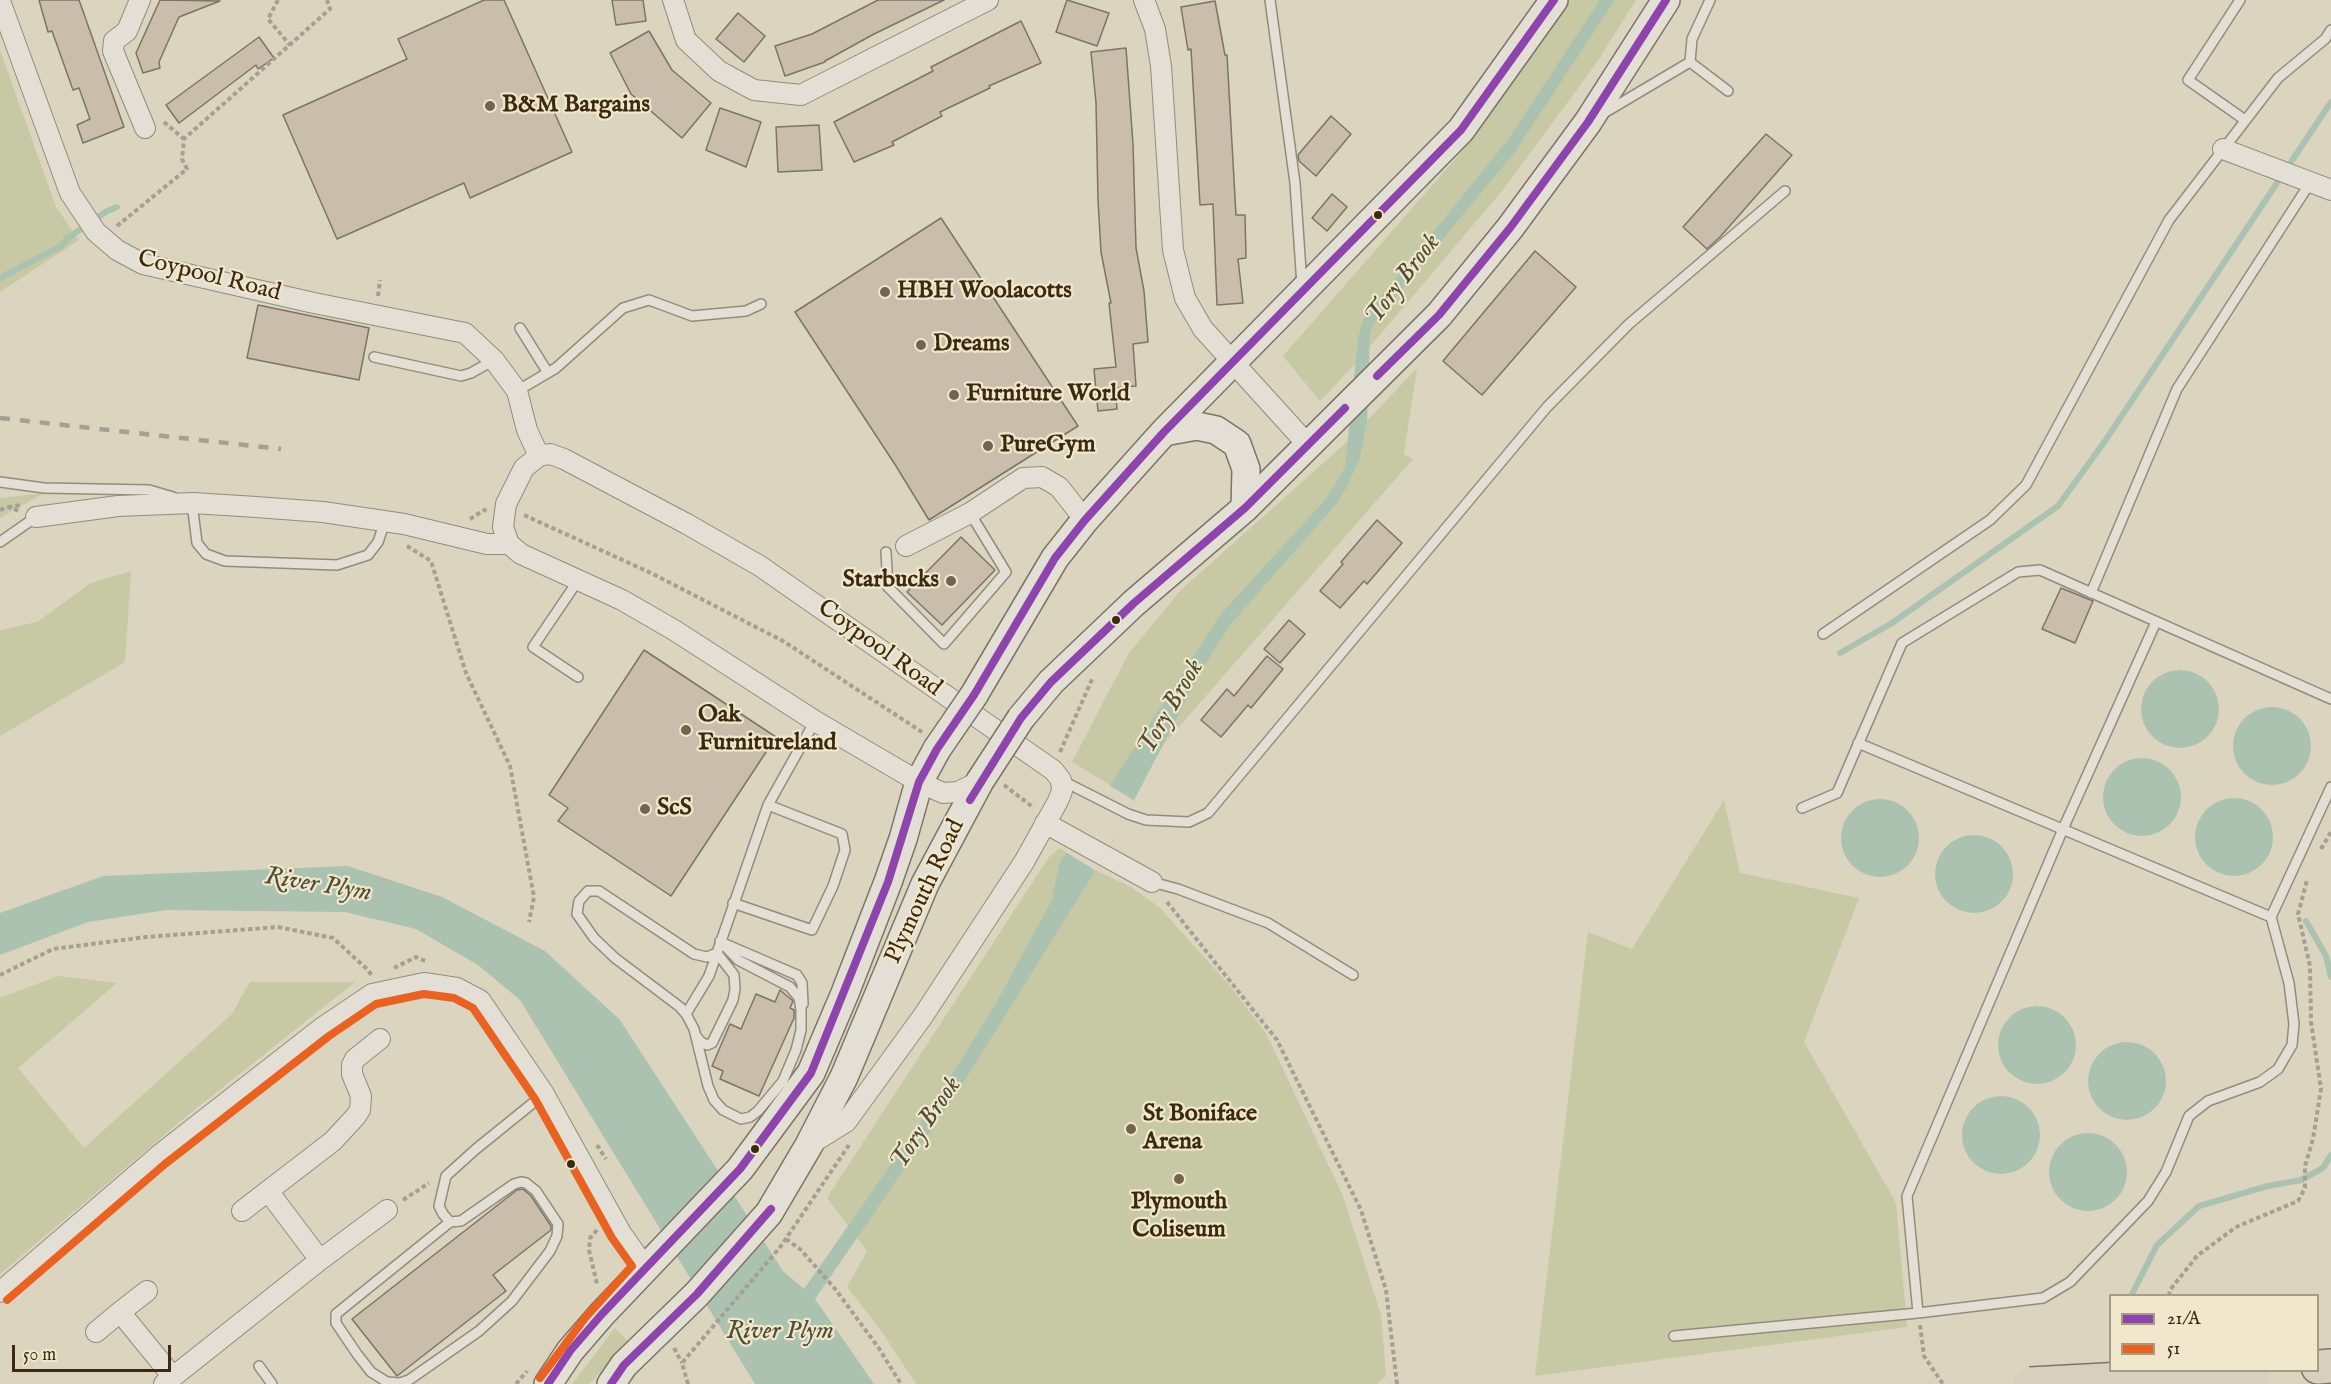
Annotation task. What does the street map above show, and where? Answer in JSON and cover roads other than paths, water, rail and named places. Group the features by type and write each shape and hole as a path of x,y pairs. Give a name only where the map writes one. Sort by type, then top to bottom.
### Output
{"highway":[{"path":"2030,1384 2244,1372"}],"main road":[{"name":"Plymouth Road","path":"548,1384 570,1351 645,1267 668,1247 729,1182 755,1151 811,1073 846,993 888,882 919,782 934,743 974,695 1055,558 1085,520 1164,432 1461,130 1554,0"},
{"name":"Plymouth Road","path":"611,1384 624,1365 696,1294 769,1213 809,1145 844,1077 925,884 991,782 1021,718 1051,682 1134,603 1245,508 1439,315 1510,228 1588,122 1665,0"},
{"path":"1164,432 1197,426 1216,430 1236,444 1246,469 1245,508"}],"street":[{"path":"140,0 127,31 114,41 113,51 145,128"},
{"path":"673,0 686,40 719,71 754,90 801,95 988,0"},
{"path":"1144,0 1155,28 1161,66 1173,250 1185,298 1203,329 1308,445"},
{"name":"Coypool Road","path":"0,1 70,193 96,232 117,250 143,264 314,303 465,333 494,360 517,391"},
{"path":"2223,148 2331,190"},
{"path":"517,391 527,430 539,456 524,468 506,504 503,527 508,544 521,554 622,600 674,630 815,721 919,782 943,793 958,792 991,782"},
{"name":"Coypool Road","path":"539,456 550,454 564,459 687,524 760,566 1057,775"},
{"path":"906,546 970,513 1023,478 1042,477 1059,487 1085,520"},
{"path":"36,517 118,506 193,503 323,512 394,522 487,544 508,544"},
{"path":"809,1145 846,1122 993,912 1046,823 1062,791 1057,775"},
{"path":"1046,823 1152,882"},
{"path":"0,1292 158,1156 323,1027 372,994 424,983 458,988 480,1000 544,1094 611,1215 645,1267"},
{"path":"242,1211 333,1141 356,1116 360,1110 361,1096 352,1074 352,1065 355,1059 380,1039"},
{"path":"268,1191 320,1260"},
{"path":"120,1312 169,1380 387,1210"},
{"path":"96,1332 147,1291"}],"lane":[{"path":"1270,0 1295,183 1302,291"},
{"path":"1690,62 1692,39 1710,0"},
{"path":"2240,0 2188,80 2245,120"},
{"path":"1823,634 1990,520 2026,485 2169,220 2278,78 2325,39 2331,30"},
{"path":"1588,122 1690,62"},
{"path":"1690,62 1728,91"},
{"path":"2091,593 2177,388 2310,183"},
{"path":"1057,775 1128,814 1146,820 1189,822 1208,813 1547,407 1629,324 1785,191"},
{"path":"517,391 548,373 623,308 649,300 692,316 746,311 761,304"},
{"path":"520,328 548,373"},
{"path":"374,357 461,376 494,360"},
{"path":"0,482 44,488 149,490 193,503 197,543 206,554 225,561 337,565 368,555 394,522"},
{"path":"886,552 888,587 944,644 1006,572 970,513"},
{"path":"0,542 36,517"},
{"path":"1802,808 1837,793 1902,643 2018,572 2040,570 2331,699"},
{"path":"578,677 533,647 579,579"},
{"path":"1918,1313 1907,1196 2063,830 2156,622"},
{"path":"686,1014 709,976 768,805 815,721"},
{"path":"1858,743 2271,917"},
{"path":"1674,1336 1918,1313 2043,1298 2070,1282 2148,1202 2166,1172 2189,1116 2208,1101 2260,1082 2278,1069 2292,1045 2294,1024 2289,983 2271,917 2331,787"},
{"path":"733,903 812,930 833,886 845,850 842,834 768,805"},
{"path":"1152,882 1178,889 1268,923 1353,975"},
{"path":"717,953 707,957 694,954 599,891 588,891 579,901 577,914 594,938 615,958 680,1006 686,1014 695,1035 708,1086 714,1100 732,1116 741,1119 750,1117 769,1100 783,1081 796,1050 801,1030 803,990 797,975 720,941"},
{"path":"720,941 738,960 790,987 799,998 801,1010"},
{"path":"695,1035 707,1045 712,1043 733,1000 734,975 717,953"},
{"path":"450,1222 439,1206 446,1176 544,1094"},
{"path":"521,1182 536,1191 556,1219 559,1228 555,1242 537,1271 512,1301 479,1331 409,1380 400,1383 387,1382 371,1372 357,1354 336,1323 336,1314 450,1222 461,1221 497,1195 521,1182"},
{"path":"259,1366 272,1384"}],"water":[{"name":"River Plym","path":"1600,0 1615,0 1514,153 1379,316 1370,332 1367,422 1360,457 1348,485 1337,503 1230,625 1202,669 1111,845 1089,881 958,1091 815,1299 874,1384 755,1384 520,1000 478,965 416,929 345,912 166,910 88,922 0,955 0,913 103,876 348,866 442,897 545,951 620,1020 783,1271 804,1289 938,1097 995,1005 1052,900 1059,864 1221,614 1326,499 1345,468 1358,339 1363,319 1507,141"},
{"path":"2180,670 2195,673 2208,681 2216,694 2219,709 2216,724 2208,737 2195,745 2180,748 2165,745 2152,737 2144,724 2141,709 2144,694 2152,681 2165,673"},
{"path":"2272,707 2287,710 2300,718 2308,731 2311,746 2308,761 2300,774 2287,782 2272,785 2257,782 2244,774 2236,761 2233,746 2236,731 2244,718 2257,710"},
{"path":"2142,758 2157,761 2170,769 2178,782 2181,797 2178,812 2170,825 2157,833 2142,836 2127,833 2114,825 2106,812 2103,797 2106,782 2114,769 2127,761"},
{"path":"2234,798 2249,801 2262,809 2270,822 2273,837 2270,852 2262,865 2249,873 2234,876 2219,873 2206,865 2198,852 2195,837 2198,822 2206,809 2219,801"},
{"path":"1880,799 1895,802 1908,810 1916,823 1919,838 1916,853 1908,866 1895,874 1880,877 1865,874 1852,866 1844,853 1841,838 1844,823 1852,810 1865,802"},
{"path":"1974,835 1989,838 2002,846 2010,859 2013,874 2010,889 2002,902 1989,910 1974,913 1959,910 1946,902 1938,889 1935,874 1938,859 1946,846 1959,838"},
{"path":"2037,1006 2052,1009 2065,1017 2073,1030 2076,1045 2073,1060 2065,1073 2052,1081 2037,1084 2022,1081 2009,1073 2001,1060 1998,1045 2001,1030 2009,1017 2022,1009"},
{"path":"2127,1042 2142,1045 2155,1053 2163,1066 2166,1081 2163,1096 2155,1109 2142,1117 2127,1120 2112,1117 2099,1109 2091,1096 2088,1081 2091,1066 2099,1053 2112,1045"},
{"path":"2001,1096 2016,1099 2029,1107 2037,1120 2040,1135 2037,1150 2029,1163 2016,1171 2001,1174 1986,1171 1973,1163 1965,1150 1962,1135 1965,1120 1973,1107 1986,1099"},
{"path":"2088,1133 2103,1136 2120,1150 2127,1172 2124,1187 2110,1204 2088,1211 2073,1208 2056,1194 2049,1172 2052,1157 2066,1140"}],"waterway":[{"path":"1840,653 1892,623 2058,506 2105,441 2331,102"},
{"path":"0,278 61,246 68,238 107,211 117,207"},
{"path":"2306,921 2326,956 2331,977"},
{"path":"2132,1294 2157,1245 2199,1206 2268,1186 2301,1180 2323,1168 2331,1155"}],"railway":[{"path":"0,418 281,449"}],"place":[{"name":"B&M Bargains","path":"490,106"},
{"name":"HBH Woolacotts","path":"885,292"},
{"name":"Dreams","path":"921,345"},
{"name":"Furniture World","path":"954,395"},
{"name":"PureGym","path":"988,446"},
{"name":"Starbucks","path":"951,581"},
{"name":"Oak Furnitureland","path":"686,730"},
{"name":"ScS","path":"645,809"},
{"name":"St Boniface Arena","path":"1131,1129"},
{"name":"Plymouth Coliseum","path":"1179,1179"}],"water label":[{"name":"Tory Brook","path":"1404,280"},
{"name":"Tory Brook","path":"1172,708"},
{"name":"Tory Brook","path":"927,1124"}]}
